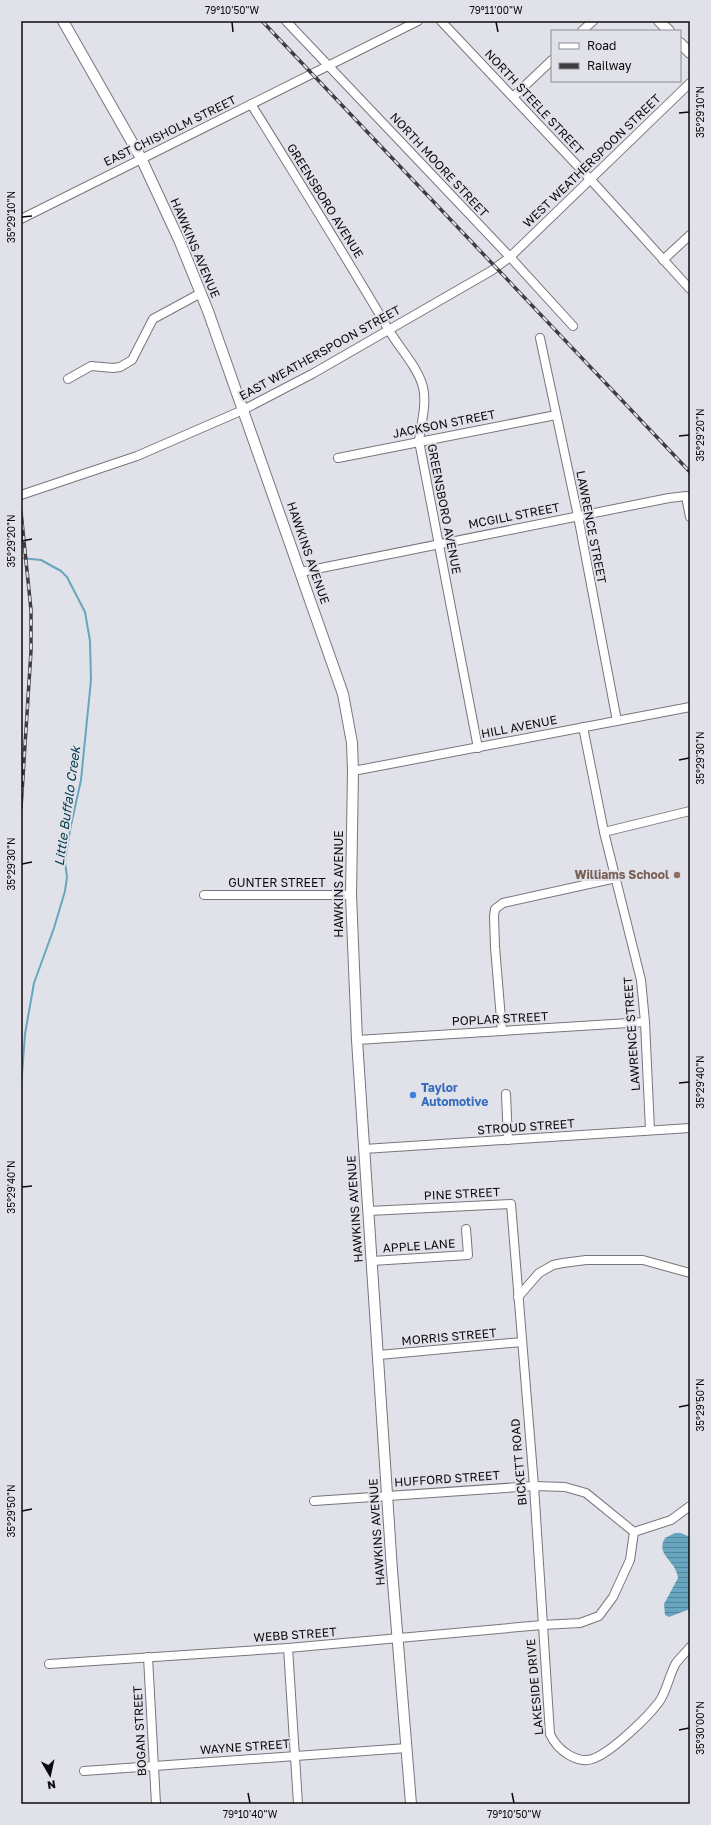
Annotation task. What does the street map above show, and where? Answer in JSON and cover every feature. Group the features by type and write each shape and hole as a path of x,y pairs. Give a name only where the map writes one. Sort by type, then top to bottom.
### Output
{"main road":[{"name":"HAWKINS AVENUE","path":"63,21 141,158 180,242 201,293 343,694 352,743 353,770 350,895 357,1040 398,1639 411,1804"},
{"path":"659,21 668,30"},
{"path":"681,44 690,53"}],"street":[{"name":"NORTH MOORE STREET","path":"286,21 510,257 573,326"},
{"name":"EAST CHISHOLM STREET","path":"21,219 418,21"},
{"name":"NORTH STEELE STREET","path":"442,21 591,180 690,289"},
{"path":"583,30 593,21"},
{"path":"512,97 551,61"},
{"name":"WEST WEATHERSPOON STREET","path":"510,257 690,83"},
{"name":"GREENSBORO AVENUE","path":"251,104 388,329 413,367 422,386 425,398 419,441 478,748"},
{"path":"663,260 690,235"},
{"name":"EAST WEATHERSPOON STREET","path":"21,494 137,456 243,410 312,374 388,329 473,282 510,257"},
{"path":"68,379 91,366 113,368 126,364 132,360 152,319 201,293"},
{"name":"LAWRENCE STREET","path":"540,338 578,516 616,721"},
{"name":"JACKSON STREET","path":"338,458 556,415"},
{"name":"MCGILL STREET","path":"301,572 669,498 686,496 690,517"},
{"name":"HILL AVENUE","path":"353,770 478,748 690,707"},
{"name":"LAWRENCE STREET","path":"583,727 604,832 641,980 645,1022 650,1130"},
{"path":"604,832 690,811"},
{"path":"502,1031 495,947 494,916 497,908 503,903 616,878"},
{"name":"GUNTER STREET","path":"204,895 350,895"},
{"name":"POPLAR STREET","path":"357,1040 645,1022"},
{"path":"506,1094 508,1140"},
{"name":"STROUD STREET","path":"364,1149 690,1128"},
{"name":"PINE STREET","path":"369,1211 511,1204 518,1297"},
{"name":"APPLE LANE","path":"372,1261 468,1255 466,1229"},
{"path":"518,1297 539,1273 554,1264 576,1261 643,1260 690,1274"},
{"name":"BICKETT ROAD","path":"518,1297 534,1486 542,1625"},
{"name":"MORRIS STREET","path":"379,1355 522,1342"},
{"name":"HUFFORD STREET","path":"314,1501 534,1486 565,1487 586,1493 634,1532"},
{"path":"634,1532 671,1520 690,1506"},
{"name":"WEBB STREET","path":"49,1664 288,1648 542,1625 580,1623 599,1616 613,1597 630,1560 634,1532"},
{"name":"LAKESIDE DRIVE","path":"542,1625 550,1734 559,1748 571,1756 584,1760 596,1758 626,1736 659,1702 676,1663 690,1647"},
{"path":"288,1648 298,1804"},
{"name":"BOGAN STREET","path":"148,1657 156,1804"},
{"name":"WAYNE STREET","path":"84,1771 407,1748"}],"water":[{"path":"675,1533 681,1533 690,1537 690,1609 669,1617 665,1615 664,1604 678,1578 674,1567 664,1553 663,1544 665,1538"}],"waterway":[{"name":"Little Buffalo Creek","path":"21,558 41,560 61,571 67,577 85,612 90,641 91,680 81,780 70,830 65,862 67,877 65,891 54,928 34,983 25,1034 21,1088"}],"railway":[{"path":"262,21 690,472"},
{"path":"21,512 31,610 31,651 21,808"}],"place":[{"name":"Williams School","path":"677,875"},
{"name":"Taylor Automotive","path":"413,1095"}]}
